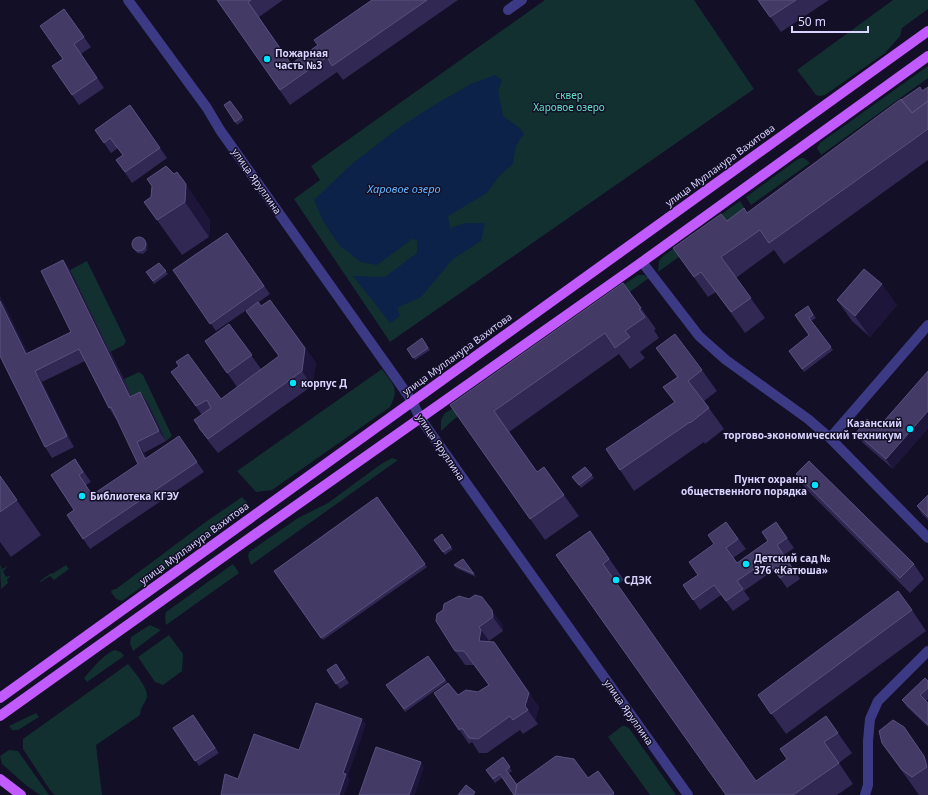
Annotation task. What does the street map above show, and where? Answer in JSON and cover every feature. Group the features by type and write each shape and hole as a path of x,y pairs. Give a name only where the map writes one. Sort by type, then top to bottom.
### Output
{"main road":[{"name":"улица Мулланура Вахитова","path":"0,698 928,31"},
{"path":"0,716 642,262 928,56"},
{"path":"0,779 21,795"}],"street":[{"name":"улица Яруллина","path":"128,0 207,108 220,130 412,401 420,418 688,795"},
{"path":"508,10 522,0"},
{"path":"642,262 699,336 726,360 808,419 830,438 928,538"},
{"path":"830,438 928,325"},
{"path":"865,795 868,785 868,741 870,719 878,701 928,651"}],"green space":[{"name":"сквер Харовое озеро","path":"545,0 694,0 754,89 390,342 294,199 320,180 311,166"},
{"path":"893,0 928,0 928,9 902,28 900,36 885,53 825,95 816,95 797,70"},
{"path":"928,66 928,78 821,155 817,148 820,143"},
{"path":"801,158 804,158 810,163 751,205 746,197"},
{"path":"740,201 745,209 658,272 659,261 663,256"},
{"path":"87,261 126,341 124,345 110,352 70,270"},
{"path":"638,275 644,275 649,278 532,363 593,306"},
{"path":"382,369 394,386 395,390 395,395 390,407 272,490 256,492 237,471"},
{"path":"139,372 143,375 172,436 166,441 137,408 124,379"},
{"path":"484,391 487,396 453,420 441,431 441,420 445,413"},
{"path":"392,458 398,460 251,565 248,557 249,552 298,518 328,503 381,464"},
{"path":"242,497 248,504 248,508 243,513 122,601 116,599 111,592 112,590 116,589 207,521"},
{"path":"0,564 2,569 8,566 3,571 6,577 10,577 7,579 8,583 1,589"},
{"path":"233,564 239,573 166,625 166,612"},
{"path":"66,565 69,569 54,580 50,576 41,582 40,581 51,573 52,574"},
{"path":"150,625 161,630 133,651 130,643 131,637"},
{"path":"169,635 183,654 182,671 163,685 155,682 138,657"},
{"path":"114,650 121,652 124,656 87,682 84,678 94,666"},
{"path":"128,664 146,689 147,697 141,709 140,715 96,745 102,795 55,795 50,790 23,749 23,739"},
{"path":"36,713 39,717 18,730 12,730 9,726"},
{"path":"622,726 629,728 676,795 650,795 608,737"},
{"path":"9,750 18,751 49,795 40,795 27,786 2,764 0,756"}],"water":[{"name":"Харовое озеро","path":"495,75 502,80 498,90 503,116 521,129 524,135 517,145 513,164 499,176 487,193 448,216 450,228 466,223 485,223 481,241 453,259 421,297 397,308 400,316 390,323 353,276 385,277 417,253 417,240 412,239 377,265 361,262 339,245 323,221 314,200 353,163 400,127 471,84"}],"building":[{"path":"217,0 251,0 248,2 291,64 318,45 314,40 372,0 427,0 332,66 327,57 280,90"},
{"path":"758,0 796,0 770,17"},
{"path":"64,9 84,37 74,44 97,78 72,95 52,66 63,59 40,26"},
{"path":"920,87 922,91 928,87 928,101 912,113 901,100"},
{"path":"901,99 912,113 928,101 928,129 769,243 760,230 721,257 751,298 731,312 701,272 694,277 673,248 721,214 727,221 744,208 747,213"},
{"path":"230,101 242,117 235,122 224,105"},
{"path":"130,105 160,148 125,172 116,160 123,155 110,138 104,143 95,130"},
{"path":"166,166 174,174 177,172 186,184 185,202 157,220 144,202 151,197 152,186 147,179"},
{"path":"227,233 264,286 210,324 173,270"},
{"path":"136,237 142,237 146,241 146,247 142,251 136,251 132,247 132,241"},
{"path":"63,260 130,397 140,392 159,431 137,442 145,459 179,436 197,462 83,539 67,515 74,510 51,475 75,459 83,472 79,475 92,495 138,464 111,407 109,408 79,349 35,371 67,436 45,447 0,356 0,301 26,354 71,332 41,271"},
{"path":"159,263 166,271 153,281 146,272"},
{"path":"864,269 882,284 855,316 837,300"},
{"path":"623,283 641,308 639,309 645,317 625,331 630,337 615,348 605,333 494,411 537,472 544,467 564,495 530,519 450,405"},
{"path":"270,300 305,348 302,371 208,439 194,420 211,408 207,400 196,406 171,372 179,366 176,362 188,354 221,399 279,356 246,311 258,302 261,306"},
{"path":"808,306 813,315 809,318 831,347 802,369 789,351 809,335 795,315"},
{"path":"229,324 252,355 227,373 205,341"},
{"path":"675,334 702,370 688,381 709,408 690,423 620,470 606,449 675,402 663,387 678,377 656,348"},
{"path":"422,338 428,348 413,358 407,349"},
{"path":"928,371 928,411 886,459 856,433 867,419 878,428"},
{"path":"809,461 914,564 900,578 796,474"},
{"path":"585,467 592,475 579,485 572,477"},
{"path":"0,476 17,500 0,512"},
{"path":"928,495 928,517 917,506"},
{"path":"377,497 425,564 321,638 274,571"},
{"path":"726,522 738,539 726,548 737,563 768,541 762,532 776,522 787,538 777,545 793,569 780,578 767,560 737,581 743,589 726,601 714,585 693,600 683,585 698,575 689,562 714,544 708,535"},
{"path":"590,531 609,559 603,564 756,781 787,759 780,749 826,716 838,733 824,742 839,763 793,795 726,795 556,555"},
{"path":"442,534 451,547 443,552 434,540"},
{"path":"463,559 474,574 454,565"},
{"path":"898,591 912,610 771,714 758,695"},
{"path":"475,595 482,597 492,610 493,617 479,627 481,630 479,641 494,642 529,693 525,706 528,710 513,720 510,716 478,739 469,738 462,728 459,730 434,693 448,683 458,695 466,690 478,692 489,685 464,651 455,651 436,621 437,614 443,610 444,604 459,596 469,599"},
{"path":"428,656 445,680 404,709 386,685"},
{"path":"336,664 345,678 336,684 327,670"},
{"path":"925,678 928,681 928,688 920,695 928,703 928,725 902,700"},
{"path":"316,703 362,719 343,773 346,774 339,795 221,795 225,774 238,779 254,734 299,750"},
{"path":"193,715 215,748 195,761 173,728"},
{"path":"893,720 904,727 924,756 927,767 912,777 902,770 882,743 879,731"},
{"path":"376,747 421,762 409,795 359,795"},
{"path":"556,756 574,759 588,778 598,771 614,793 611,795 515,795 517,784"},
{"path":"503,757 510,767 506,770 517,785 515,795 500,774 493,779 486,770"},
{"path":"466,785 475,792 473,795 458,795"}],"place":[{"name":"Пожарная часть №3","path":"267,59"},
{"name":"корпус Д","path":"293,383"},
{"name":"Казанский торгово-экономический техникум","path":"910,429"},
{"name":"Пункт охраны общественного порядка","path":"815,485"},
{"name":"Библиотека КГЭУ","path":"82,496"},
{"name":"Детский сад № 376 «Катюша»","path":"746,564"},
{"name":"СДЭК","path":"616,580"}]}
